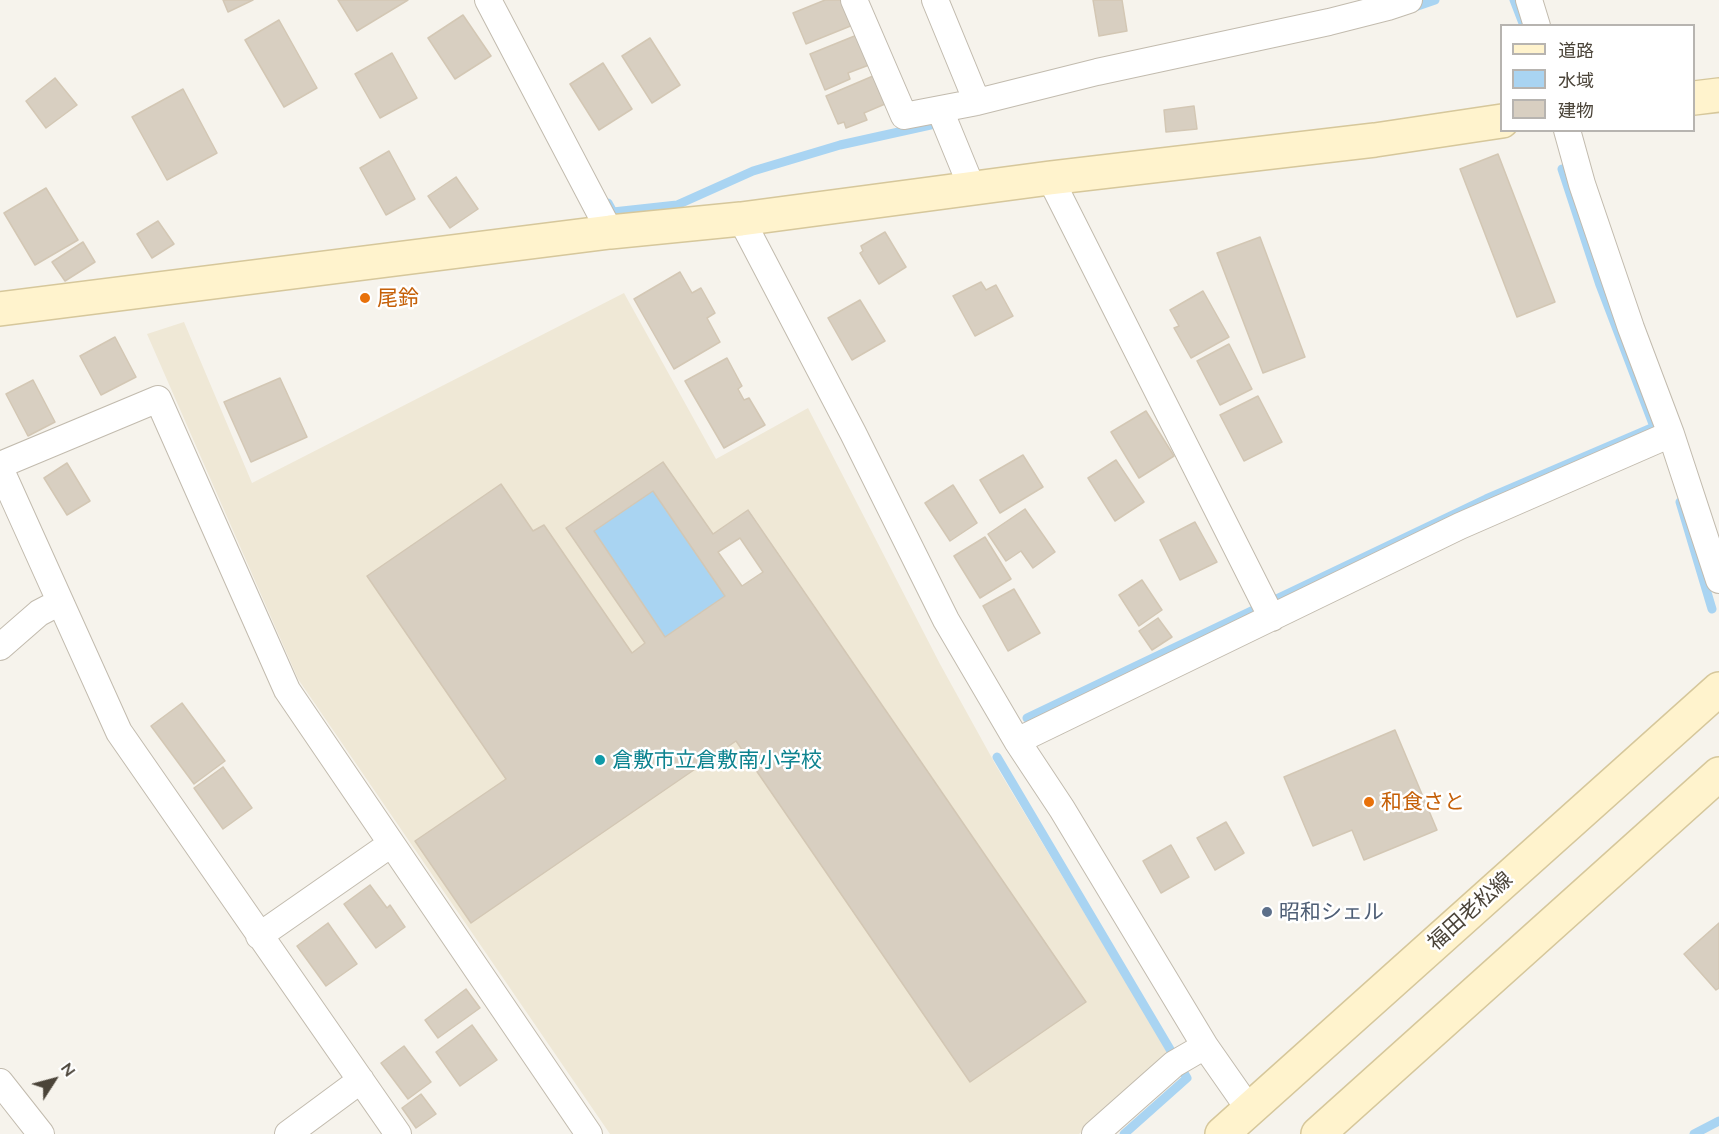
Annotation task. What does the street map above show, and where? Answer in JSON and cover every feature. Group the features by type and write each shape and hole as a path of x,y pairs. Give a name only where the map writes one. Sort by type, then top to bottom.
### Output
{"street":[{"path":"488,0 610,232"},
{"path":"854,0 904,116 943,119 977,102 1097,72 1329,22 1409,0"},
{"path":"935,0 977,102"},
{"path":"1528,0 1536,24"},
{"path":"1695,98 1719,95"},
{"path":"943,119 972,188"},
{"path":"0,309 610,232 741,219 1050,178 1375,140 1500,121"},
{"path":"1568,132 1582,184 1664,438 1719,580"},
{"path":"1050,178 1267,609"},
{"path":"741,219 853,433 946,620 1017,741 1062,809 1188,1056 1250,1109"},
{"path":"398,1134 119,732 0,467 158,399 286,690 589,1134"},
{"path":"1017,741 1267,609 1664,438"},
{"path":"0,647 39,613 60,602"},
{"name":"福田老松線","path":"1222,1134 1719,689"},
{"path":"1318,1134 1719,774"},
{"path":"259,936 391,844"},
{"path":"1095,1134 1188,1056"},
{"path":"288,1134 361,1080"},
{"path":"0,1082 40,1134"}],"shaded area":[{"path":"624,293 716,459 808,408 940,664 998,769 1169,1054 1079,1134 610,1134 298,679 147,334 184,322 252,483","holes":["663,462 713,534 749,510 1086,1002 970,1082 736,741 471,922 415,841 506,779 367,576 501,484 533,531 544,525 632,653 645,643 566,528"]}],"water":[{"path":"653,491 725,596 665,637 594,531"}],"building":[{"path":"223,0 253,0 228,12"},
{"path":"338,0 408,0 357,31"},
{"path":"825,0 842,0 853,25 806,44 793,13"},
{"path":"1093,0 1122,0 1127,31 1099,36"},
{"path":"463,15 491,56 455,79 428,38"},
{"path":"279,20 317,88 284,107 245,40"},
{"path":"857,35 869,65 848,73 850,79 825,90 810,54"},
{"path":"650,38 680,85 652,103 622,56"},
{"path":"392,53 417,98 380,118 355,74"},
{"path":"603,63 632,109 599,130 570,84"},
{"path":"873,76 885,104 864,113 867,120 846,128 844,122 838,124 826,96"},
{"path":"55,78 77,105 46,128 26,101"},
{"path":"183,89 217,153 167,180 132,117"},
{"path":"1194,106 1197,129 1166,132 1164,110"},
{"path":"389,151 415,199 386,215 360,168"},
{"path":"1498,154 1555,302 1517,317 1460,169"},
{"path":"456,177 478,209 450,228 428,196"},
{"path":"46,188 78,240 35,265 4,213"},
{"path":"158,221 174,244 152,258 137,234"},
{"path":"885,232 906,267 879,284 860,253 863,251 861,246"},
{"path":"1260,237 1305,357 1263,373 1217,253"},
{"path":"83,242 95,262 65,281 52,262"},
{"path":"680,272 692,293 701,288 715,313 707,318 720,342 674,369 634,299"},
{"path":"981,282 986,290 996,285 1013,316 975,336 953,296"},
{"path":"1203,291 1229,337 1191,358 1174,328 1179,326 1170,310"},
{"path":"860,300 885,341 852,360 828,318"},
{"path":"115,337 136,377 101,395 80,356"},
{"path":"1229,344 1252,389 1220,405 1197,361"},
{"path":"727,358 742,386 738,389 744,400 749,398 765,425 724,448 685,381"},
{"path":"280,378 307,437 251,462 224,402"},
{"path":"33,380 55,422 28,436 6,394"},
{"path":"1258,396 1282,442 1244,461 1220,415"},
{"path":"1146,411 1174,456 1139,478 1111,432"},
{"path":"1023,455 1043,487 1000,513 980,480"},
{"path":"1116,460 1144,502 1115,521 1088,478"},
{"name":"倉敷市立倉敷南小学校","path":"663,462 713,534 748,510 1086,1002 970,1082 736,741 471,923 415,841 506,779 367,576 501,484 533,531 544,525 632,653 645,643 566,528","holes":["653,491 725,596 665,637 594,531","740,538 763,572 742,586 718,552"]},
{"path":"67,463 90,501 67,515 44,478"},
{"path":"953,485 977,523 950,541 925,503"},
{"path":"1025,509 1055,552 1033,568 1021,551 1006,561 988,534"},
{"path":"1195,522 1217,562 1180,580 1160,540"},
{"path":"985,537 1011,579 980,598 954,556"},
{"path":"1142,580 1162,610 1139,626 1119,595"},
{"path":"1014,589 1040,633 1008,651 983,606"},
{"path":"1158,618 1172,637 1152,650 1139,631"},
{"path":"182,703 225,761 194,784 151,726"},
{"path":"1395,730 1437,830 1364,860 1352,830 1313,846 1284,777"},
{"path":"223,767 252,808 223,829 194,788"},
{"path":"1226,822 1244,853 1215,870 1197,838"},
{"path":"1171,845 1189,877 1161,893 1143,861"},
{"path":"370,885 387,908 390,905 405,927 376,948 344,904"},
{"path":"328,923 357,964 326,986 297,946"},
{"path":"1719,923 1719,988 1716,990 1684,954"},
{"path":"466,989 480,1008 438,1038 425,1020"},
{"path":"472,1025 497,1060 460,1086 436,1052"},
{"path":"404,1046 431,1082 408,1099 381,1063"},
{"path":"421,1094 436,1114 416,1128 402,1108"}],"waterway":[{"path":"1409,9 1435,0"},
{"path":"1514,0 1523,24"},
{"path":"608,203 613,212 677,205 753,171 840,145 944,122"},
{"path":"1562,169 1600,285 1656,432"},
{"path":"1027,718 1486,499 1654,427"},
{"path":"1680,502 1712,609"},
{"path":"997,757 1187,1078 1124,1134"},
{"path":"1694,1134 1719,1121"}],"place":[{"name":"尾鈴","path":"365,298"},
{"name":"倉敷市立倉敷南小学校","path":"600,760"},
{"name":"和食さと","path":"1369,802"},
{"name":"昭和シェル","path":"1267,912"}]}
